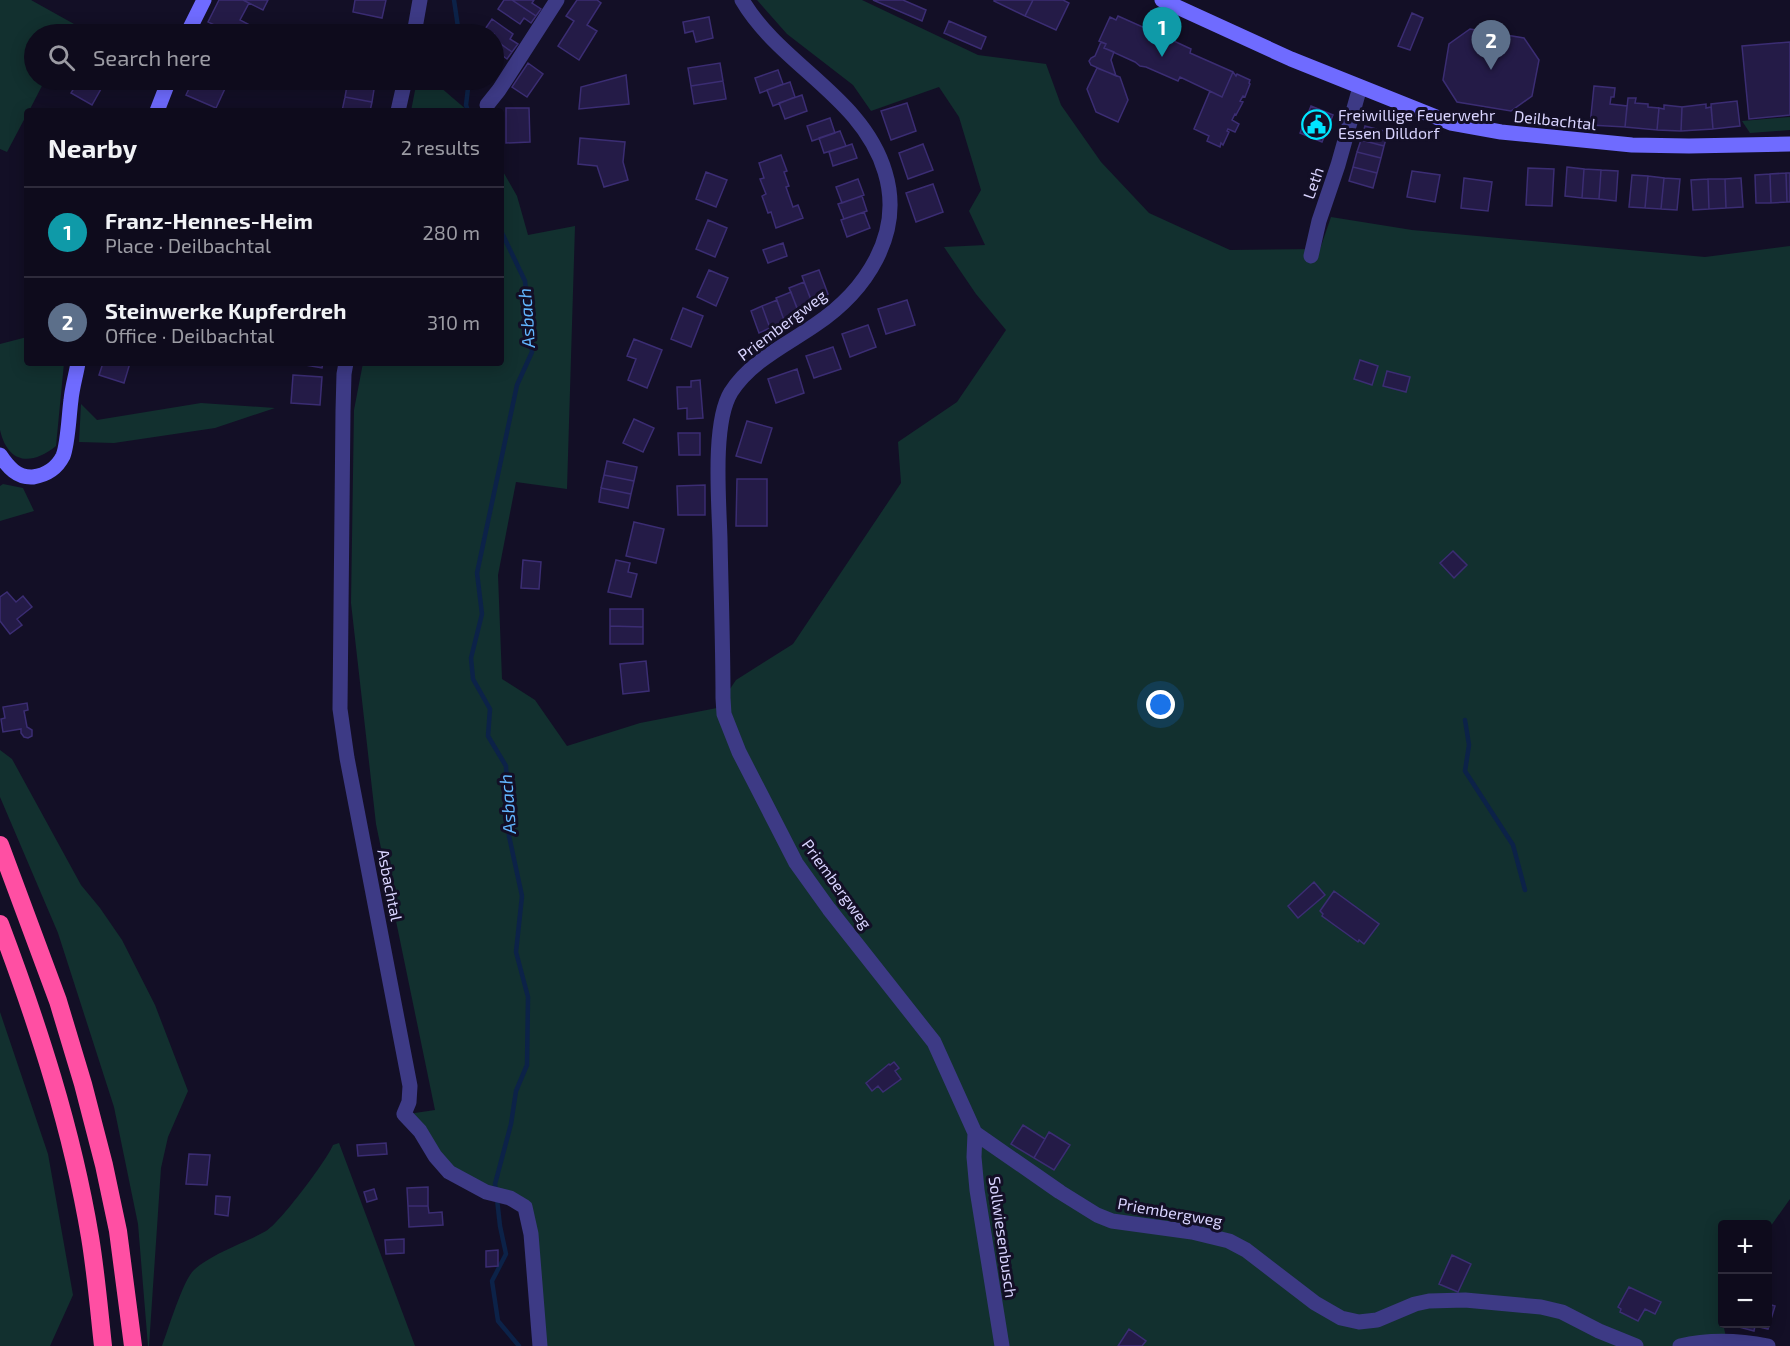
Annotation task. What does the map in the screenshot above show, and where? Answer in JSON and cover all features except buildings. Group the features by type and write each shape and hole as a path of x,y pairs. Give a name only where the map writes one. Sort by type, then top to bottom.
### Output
{"highway":[{"path":"0,845 58,1001 83,1084 118,1231 133,1346"},
{"path":"0,924 31,1007 56,1091 76,1172 90,1236 103,1346"}],"street":[{"path":"192,24 204,0"},
{"path":"416,24 420,0"},
{"path":"504,82 557,0"},
{"name":"Priembergweg","path":"742,0 761,28 842,103 864,131 879,154 890,190 891,207 889,225 879,258 861,282 842,303 818,323 764,357 742,377 725,404 719,446 724,714 739,752 796,863 829,909 934,1042 975,1133 1097,1215 1112,1221 1192,1232 1229,1241 1246,1250 1316,1303 1341,1318 1359,1322 1377,1320 1415,1304 1429,1301 1465,1300 1541,1306 1562,1312 1599,1331 1636,1346"},
{"name":"Deilbachtal","path":"1162,0 1291,59 1451,123 1501,132 1632,145 1790,144"},
{"name":"Leth","path":"1311,256 1319,221 1360,87"},
{"path":"158,108 165,90"},
{"path":"399,108 403,90"},
{"path":"487,105 499,90"},
{"path":"0,455 17,474 26,477 39,476 54,468 64,455 71,396 77,366"},
{"name":"Asbachtal","path":"346,366 343,402 340,709 347,758 410,1086 409,1102 404,1114 420,1131 435,1156 449,1172 486,1192 510,1198 525,1208 529,1221 540,1346"},
{"name":"Sollwiesenbusch","path":"975,1133 974,1157 977,1190 1002,1346"},
{"path":"1680,1346 1695,1342 1727,1340 1768,1346"}],"green space":[{"path":"0,0 31,0 74,24 24,24 24,90 40,90 31,108 24,108 24,120 7,152 0,149"},
{"path":"757,0 862,0 978,55 1046,64 1061,105 1101,162 1149,213 1230,250 1320,249 1331,217 1412,230 1705,257 1790,246 1790,1199 1772,1224 1772,1220 1718,1220 1718,1328 1724,1328 1728,1346 544,1346 528,1207 463,1178 408,1114 435,1110 376,824 351,603 354,410 362,366 504,366 504,173 517,196 528,235 575,226 567,489 516,482 498,575 502,679 535,700 567,746 640,723 717,708 736,680 793,644 901,483 898,442 957,402 1006,330 976,294 944,247 985,245 969,211 981,190 959,117 939,87 871,111 853,85 787,34"},
{"path":"415,90 444,90 465,108 412,108"},
{"path":"1790,117 1790,130 1750,133 1742,121"},
{"path":"24,338 24,366 64,366 56,446 38,457 29,459 15,455 9,450 0,430 0,344"},
{"path":"201,403 275,408 215,428 114,443 79,442 81,404 97,420"},
{"path":"3,484 23,488 34,511 0,521 0,486"},
{"path":"0,750 12,759 81,885 122,940 155,1005 188,1091 168,1137 161,1168 149,1346 138,1224 114,1107 58,933 0,797"},
{"path":"0,1012 48,1154 73,1295 50,1346 0,1346"},
{"path":"339,1143 415,1346 162,1346 181,1294 194,1270 209,1259 272,1226 302,1191 333,1145"}],"waterway":[{"name":"Asbach","path":"454,0 458,24"},
{"name":"Asbach","path":"467,108 468,90"},
{"name":"Asbach","path":"496,1191 495,1184 511,1124 516,1091 527,1065 528,997 516,952 522,896 509,836 506,766 488,736 490,709 473,679 471,658 482,614 477,573 517,385 532,352 525,281 504,237"},
{"path":"1465,720 1469,745 1465,771 1513,845 1525,890"},
{"name":"Asbach","path":"497,1199 506,1254 492,1281 498,1321 519,1346"}],"place":[{"name":"Franz-Hennes-Heim","path":"1162,57"},
{"name":"Steinwerke Kupferdreh","path":"1491,70"},
{"name":"Freiwillige Feuerwehr Essen Dilldorf","path":"1317,124"}]}
